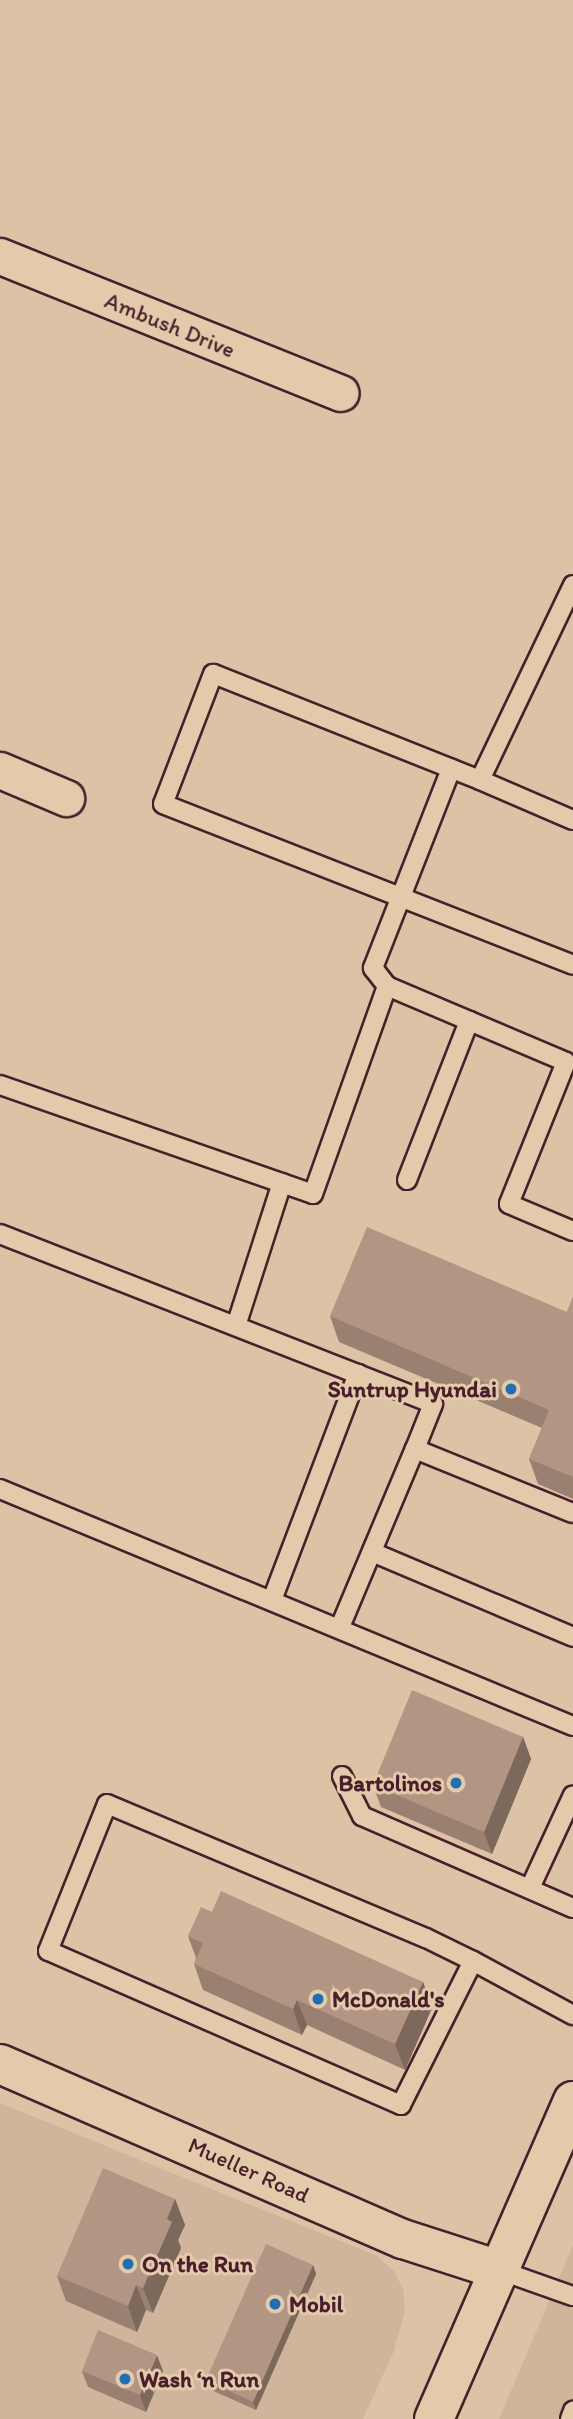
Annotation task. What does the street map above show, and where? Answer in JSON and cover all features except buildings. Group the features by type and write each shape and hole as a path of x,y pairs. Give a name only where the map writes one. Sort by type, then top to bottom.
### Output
{"street":[{"name":"Ambush Drive","path":"0,256 340,393"},
{"path":"0,770 66,797"},
{"name":"Mueller Road","path":"0,2064 403,2239 499,2270"},
{"path":"434,2419 573,2101"}],"lane":[{"path":"480,780 573,585"},
{"path":"573,820 480,780 213,674 163,804 573,965"},
{"path":"451,769 373,968 387,986 566,1062 509,1204 573,1231"},
{"path":"0,1085 313,1194 387,986"},
{"path":"407,1180 469,1021"},
{"path":"236,1326 282,1183"},
{"path":"0,1234 433,1404 340,1627"},
{"path":"272,1600 358,1374"},
{"path":"415,1449 573,1513"},
{"path":"0,1489 340,1627 573,1726"},
{"path":"372,1552 573,1636"},
{"path":"342,1776 362,1816 573,1908"},
{"path":"530,1888 573,1796"},
{"path":"472,1961 401,2105 48,1951 107,1804 472,1961 573,2015"},
{"path":"499,2270 573,2296"},
{"path":"570,2419 573,2411"}],"shaded area":[{"path":"0,2103 377,2256 394,2271 403,2289 405,2310 394,2351 363,2419 0,2419"},
{"path":"573,2245 573,2419 499,2419"}],"place":[{"name":"Suntrup Hyundai","path":"511,1389"},
{"name":"Bartolinos","path":"456,1783"},
{"name":"McDonald's","path":"318,1999"},
{"name":"On the Run","path":"128,2264"},
{"name":"Mobil","path":"275,2304"},
{"name":"Wash ‘n Run","path":"125,2379"}]}
